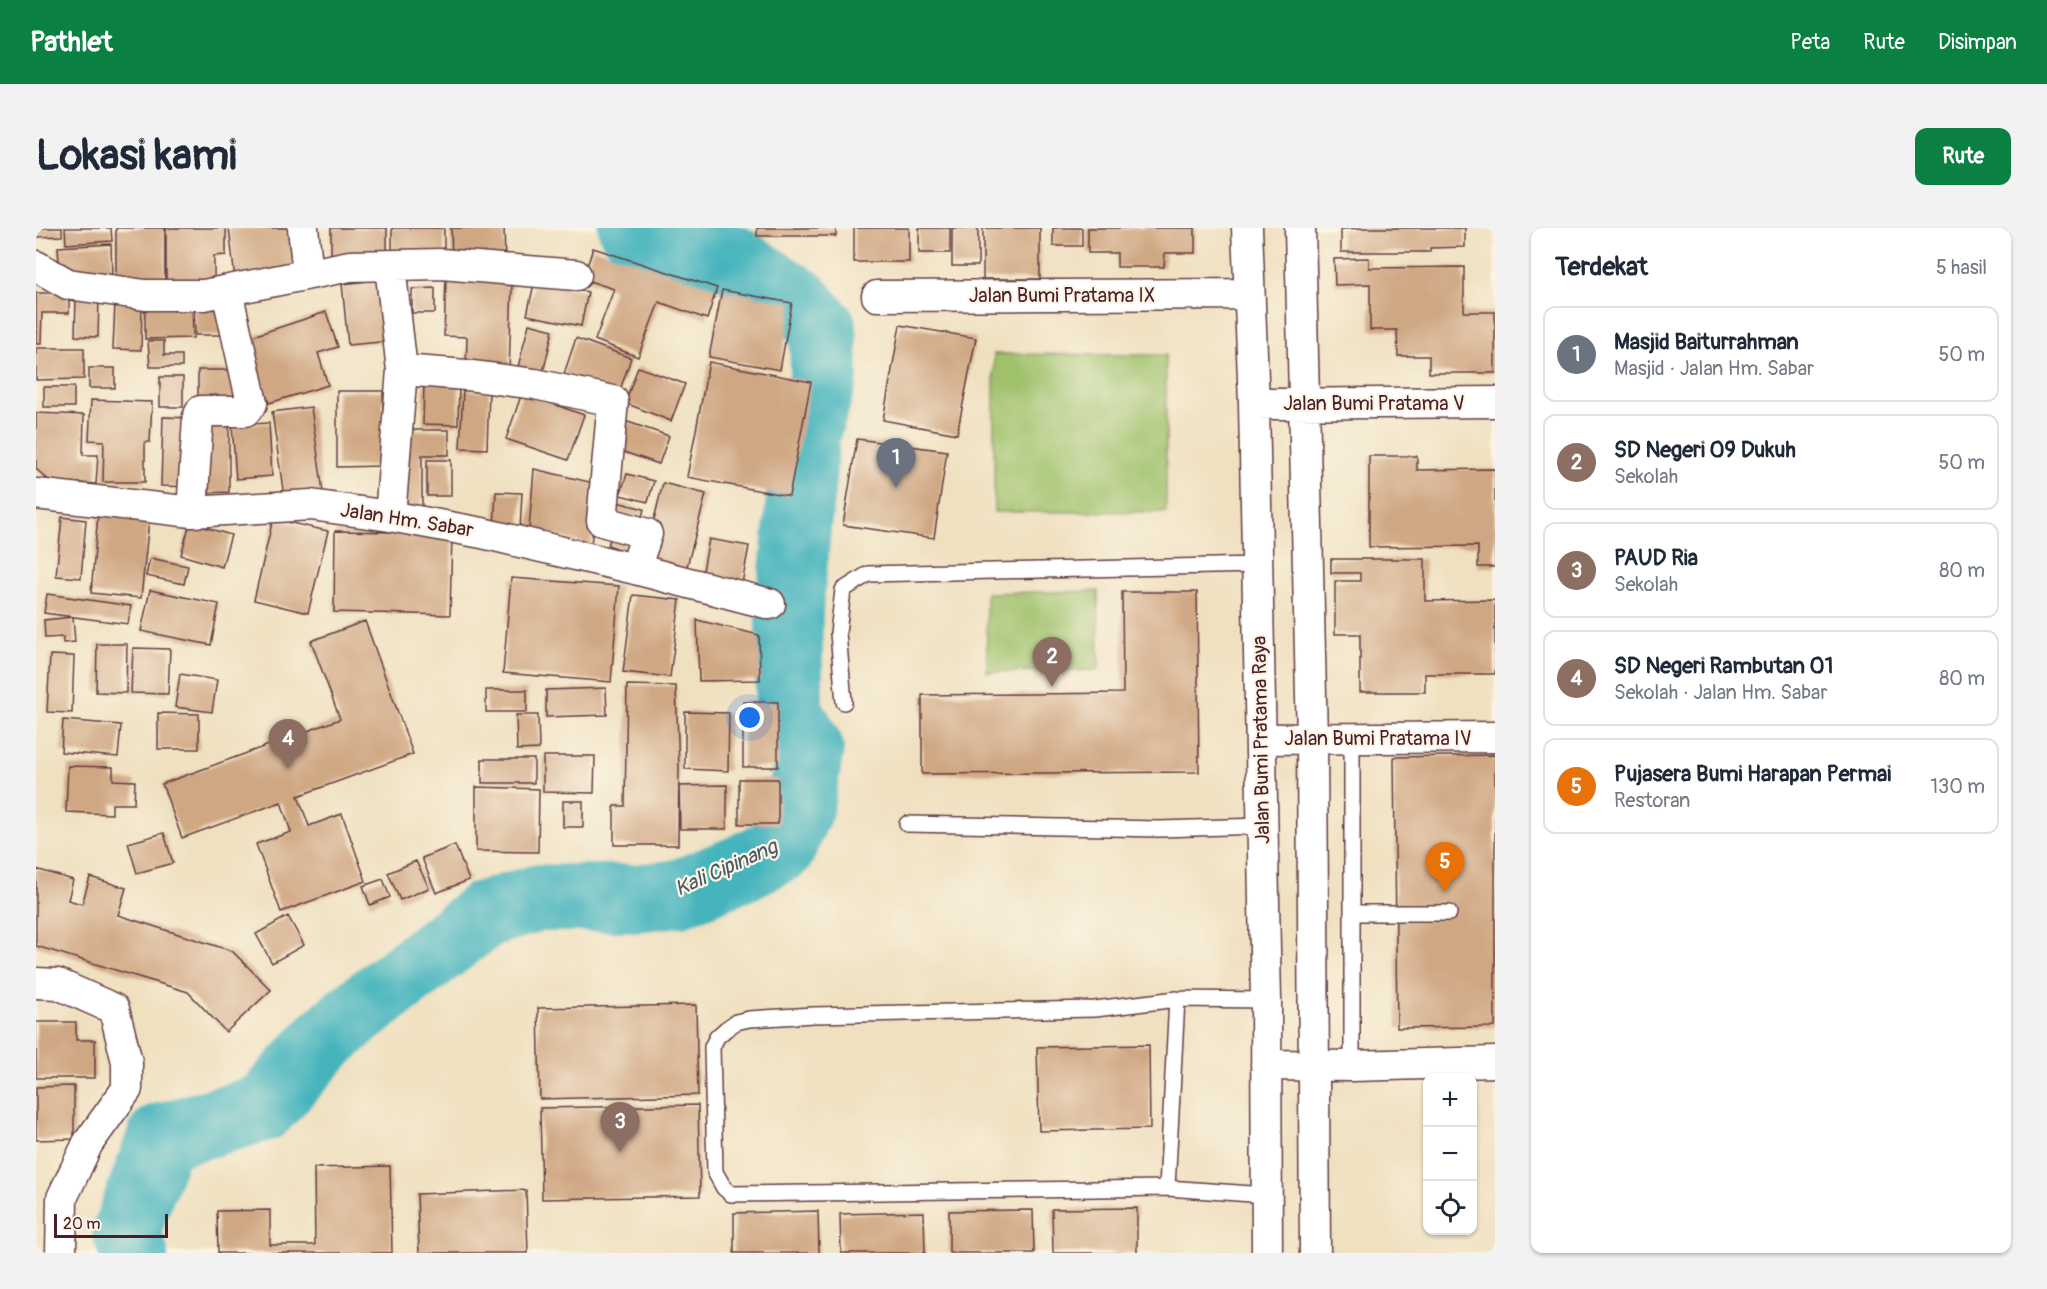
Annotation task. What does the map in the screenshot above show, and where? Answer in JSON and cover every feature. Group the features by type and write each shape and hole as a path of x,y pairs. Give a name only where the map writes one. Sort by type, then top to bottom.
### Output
{"street":[{"path":"303,228 308,274"},
{"name":"Jalan Bumi Pratama Raya","path":"1247,228 1254,404 1261,739 1266,1000 1267,1253"},
{"path":"1300,228 1312,739 1315,1253"},
{"path":"36,266 68,284 145,295 204,295 350,266 441,264 576,275"},
{"path":"390,266 402,370 390,516"},
{"path":"192,513 198,417 201,411 245,411 252,403 227,291"},
{"name":"Jalan Bumi Pratama IX","path":"877,296 1248,294"},
{"path":"402,370 535,384 613,401 602,521 647,534 635,569"},
{"name":"Jalan Bumi Pratama V","path":"1254,404 1495,402"},
{"name":"Jalan Hm. Sabar","path":"36,494 192,513 311,505 390,516 482,532 770,604"},
{"name":"Jalan Bumi Pratama IV","path":"1261,739 1495,737"},
{"path":"36,982 58,984 114,1009 127,1062 127,1089 49,1198 61,1253"},
{"path":"1266,1065 1352,1066 1495,1062"}],"lane":[{"path":"844,702 838,633 843,590 868,574 1257,565"},
{"path":"1352,737 1352,1066"},
{"path":"907,824 1159,829 1262,826"},
{"path":"1352,913 1449,913"},
{"path":"1167,1188 1177,999"},
{"path":"1266,1000 1177,999 1095,1009 749,1018 736,1022 726,1029 717,1037 712,1047 715,1172 724,1188 731,1194 1167,1188 1266,1195"}],"green space":[{"path":"994,354 1166,355 1166,512 994,512"},
{"path":"1098,591 1099,670 987,672 986,593"}],"building":[{"path":"36,228 62,228 62,236 36,237"},
{"path":"65,228 111,228 112,241 66,244"},
{"path":"116,228 165,228 165,288 116,288"},
{"path":"166,228 226,228 226,255 214,256 214,283 166,283"},
{"path":"229,228 299,228 304,271 235,279"},
{"path":"331,228 387,228 387,264 331,264"},
{"path":"392,228 444,228 444,255 392,256"},
{"path":"451,228 504,228 505,259 452,260"},
{"path":"757,228 836,228 836,236 757,236"},
{"path":"854,228 909,228 909,262 854,262"},
{"path":"919,228 950,228 950,253 919,253"},
{"path":"952,228 978,228 978,266 952,266"},
{"path":"983,228 1040,228 1040,279 983,279"},
{"path":"1053,228 1082,228 1082,246 1053,246"},
{"path":"1088,228 1195,228 1195,253 1165,253 1164,267 1117,267 1117,253 1088,253"},
{"path":"1465,228 1465,247 1430,248 1430,252 1341,252 1341,229"},
{"path":"111,244 112,276 60,278 58,247"},
{"path":"593,248 717,288 707,319 659,302 638,357 595,340 614,289 583,279"},
{"path":"1369,258 1369,268 1464,267 1464,312 1495,312 1495,373 1429,373 1429,356 1398,356 1397,330 1370,330 1370,284 1335,285 1334,259"},
{"path":"387,279 392,341 348,345 342,284"},
{"path":"535,279 588,292 581,326 527,315"},
{"path":"446,280 512,282 509,373 466,372 467,337 444,336"},
{"path":"435,288 435,313 412,313 412,289"},
{"path":"722,290 792,303 780,370 709,357"},
{"path":"36,293 69,293 69,313 42,313 41,344 36,344"},
{"path":"76,298 99,298 98,337 75,336"},
{"path":"115,302 142,303 141,350 113,349"},
{"path":"229,303 230,335 195,335 194,305"},
{"path":"192,304 193,338 145,339 145,305"},
{"path":"326,312 338,347 318,353 328,385 269,403 247,338"},
{"path":"529,324 553,330 543,373 518,367"},
{"path":"900,325 976,338 957,434 883,420"},
{"path":"576,338 631,358 618,396 563,377"},
{"path":"148,341 164,341 164,355 182,355 182,367 150,367"},
{"path":"36,348 84,348 84,379 36,380"},
{"path":"709,362 811,382 789,496 687,477"},
{"path":"638,367 685,384 671,421 625,403"},
{"path":"89,368 115,368 115,388 89,388"},
{"path":"198,370 239,370 239,403 198,403"},
{"path":"160,377 183,377 183,407 160,407"},
{"path":"424,383 459,384 458,425 423,424"},
{"path":"44,387 74,387 74,407 44,407"},
{"path":"463,390 489,392 487,449 460,448"},
{"path":"337,391 383,391 384,466 337,467"},
{"path":"522,393 584,415 568,460 506,439"},
{"path":"91,400 152,402 150,442 145,442 145,482 103,482 104,441 89,440"},
{"path":"311,407 323,492 284,497 272,412"},
{"path":"203,412 229,412 229,492 204,493"},
{"path":"36,413 84,415 83,455 98,455 96,484 51,482 36,469"},
{"path":"163,417 195,418 193,487 161,486"},
{"path":"625,421 669,436 659,464 615,449"},
{"path":"269,423 272,476 236,479 232,425"},
{"path":"398,430 449,430 449,455 422,455 422,511 398,511"},
{"path":"857,439 947,451 934,538 843,525"},
{"path":"1369,456 1417,456 1417,470 1495,469 1495,567 1478,567 1478,546 1369,547"},
{"path":"427,460 451,460 451,496 427,496"},
{"path":"534,469 598,484 591,545 529,529"},
{"path":"627,474 654,481 648,502 620,495"},
{"path":"663,483 706,494 685,574 643,564"},
{"path":"496,492 522,493 520,530 494,529"},
{"path":"613,501 644,509 642,517 609,517"},
{"path":"98,515 149,520 141,598 91,593"},
{"path":"62,517 86,520 81,578 56,576"},
{"path":"273,519 328,531 308,613 254,600"},
{"path":"190,523 231,535 222,567 181,555"},
{"path":"614,529 640,538 633,554 608,545"},
{"path":"335,531 452,533 450,615 334,612"},
{"path":"709,539 749,546 741,589 701,581"},
{"path":"150,558 188,566 184,584 146,576"},
{"path":"1331,559 1425,559 1425,601 1495,600 1495,674 1425,674 1425,692 1360,692 1360,634 1335,634 1335,581 1360,581 1360,573 1331,573"},
{"path":"511,578 619,586 611,682 503,673"},
{"path":"150,590 219,604 211,645 141,631"},
{"path":"1122,592 1197,592 1199,772 922,774 922,695 1123,693"},
{"path":"47,594 131,606 128,624 44,613"},
{"path":"633,595 680,600 670,677 623,672"},
{"path":"73,617 75,642 63,643 63,637 45,638 44,620"},
{"path":"697,620 759,635 760,680 699,681"},
{"path":"365,621 413,754 298,796 309,826 342,814 366,881 281,912 256,844 291,832 281,802 182,838 162,784 340,719 311,641"},
{"path":"97,644 127,644 126,693 96,692"},
{"path":"133,648 170,649 168,694 131,693"},
{"path":"50,655 74,656 72,713 47,712"},
{"path":"180,674 217,680 212,712 175,707"},
{"path":"627,685 676,686 679,768 678,845 614,845 614,806 625,806"},
{"path":"606,688 607,715 546,717 546,690"},
{"path":"486,690 527,690 527,712 486,712"},
{"path":"743,702 778,702 778,767 743,767"},
{"path":"685,712 729,713 728,771 685,769"},
{"path":"158,713 199,714 199,749 158,749"},
{"path":"516,715 538,715 539,749 517,750"},
{"path":"63,720 121,725 118,757 61,752"},
{"path":"1495,755 1495,1027 1397,1028 1394,757"},
{"path":"543,756 595,756 594,793 543,792"},
{"path":"482,759 534,759 534,783 482,783"},
{"path":"68,766 113,767 113,780 135,781 134,804 112,804 112,814 66,812"},
{"path":"739,779 778,779 778,824 739,824"},
{"path":"727,785 727,829 680,829 679,786"},
{"path":"476,787 539,789 538,852 476,851"},
{"path":"563,801 583,801 583,827 563,827"},
{"path":"164,833 173,863 137,873 128,843"},
{"path":"455,845 469,880 436,893 422,858"},
{"path":"416,861 429,888 400,900 388,873"},
{"path":"36,869 73,880 68,900 82,904 90,877 126,888 118,915 232,951 271,990 226,1032 188,992 36,946"},
{"path":"383,879 390,897 370,905 363,886"},
{"path":"288,916 304,945 272,963 256,934"},
{"path":"696,1005 698,1095 540,1099 538,1008"},
{"path":"36,1022 76,1022 76,1040 95,1040 95,1078 36,1078"},
{"path":"1149,1045 1150,1129 1039,1131 1037,1047"},
{"path":"74,1086 74,1139 36,1140 36,1087"},
{"path":"698,1105 700,1196 542,1199 540,1108"},
{"path":"390,1166 392,1253 218,1253 217,1211 270,1210 270,1245 315,1245 314,1168"},
{"path":"526,1190 528,1253 419,1253 417,1194"},
{"path":"1137,1208 1137,1253 1053,1253 1052,1209"},
{"path":"1033,1210 1034,1253 949,1253 949,1211"},
{"path":"818,1211 819,1253 734,1253 734,1213"},
{"path":"924,1212 925,1253 841,1253 840,1214"}],"waterway":[{"name":"Kali Cipinang","path":"134,1253 126,1232 161,1137 263,1108 324,1041 351,1017 485,914 539,898 635,898 679,893 742,868 782,848 800,805 810,749 789,710 789,613 806,435 824,377 823,328 799,301 734,259 632,228"}],"place":[{"name":"Masjid Baiturrahman","path":"896,488"},
{"name":"SD Negeri 09 Dukuh","path":"1052,687"},
{"name":"SD Negeri Rambutan 01","path":"288,769"},
{"name":"Pujasera Bumi Harapan Permai","path":"1445,892"},
{"name":"PAUD Ria","path":"620,1152"}]}
